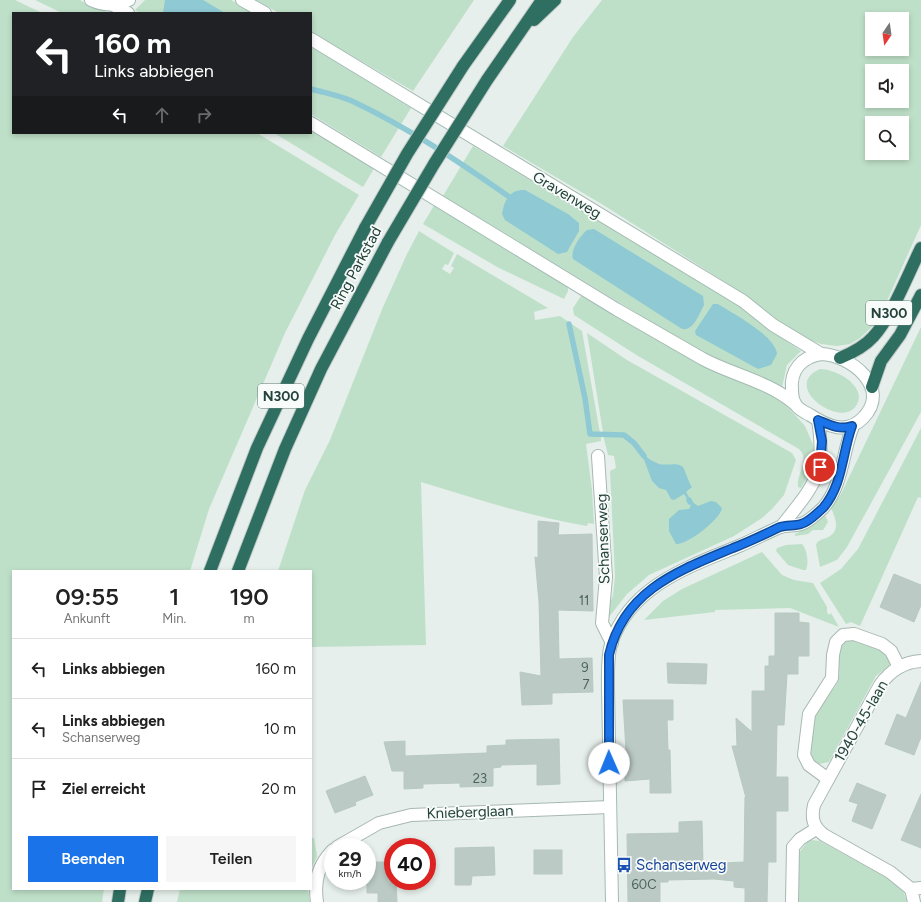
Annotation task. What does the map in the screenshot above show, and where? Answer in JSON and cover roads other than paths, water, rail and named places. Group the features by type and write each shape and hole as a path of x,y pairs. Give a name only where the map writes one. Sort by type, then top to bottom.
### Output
{"highway":[{"name":"N300","path":"486,32 505,0"},
{"name":"Ring Parkstad","path":"210,570 257,448 308,339 364,228 407,154 463,66 510,0"},
{"name":"Ring Parkstad","path":"238,570 288,441 321,369 388,242 434,164 516,37 542,0"},
{"name":"N300","path":"516,37 555,0"},
{"name":"N300","path":"840,358 860,348 879,330 921,248"},
{"name":"N300","path":"872,386 881,361 900,335 921,295"},
{"path":"118,902 120,890"},
{"path":"145,902 148,890"}],"street":[{"path":"91,0 103,4 114,4 129,0"},
{"path":"242,0 263,12"},
{"path":"114,4 126,12"},
{"name":"Gravenweg","path":"312,40 743,301 773,325 821,354"},
{"path":"312,124 702,360 762,383 783,394 801,410 818,420 835,427 842,428 852,426 859,422 868,411 872,396 872,386 864,374 840,358 832,355 821,354 805,359 796,370 792,378 791,388 794,403"},
{"path":"782,527 810,490 818,473 822,459 822,447 818,420"},
{"path":"612,902 608,689 609,655 612,643 629,611 640,598 654,586 699,562 782,527 802,524 815,515 827,502 840,475 845,449 852,426"},
{"name":"Schanserweg","path":"598,456 606,577 602,623 612,643"},
{"name":"1940-45-laan","path":"828,779 809,766 804,755 809,714 832,678 833,655 836,642 843,635 854,634 882,644 891,650 899,667"},
{"name":"1940-45-laan","path":"816,829 813,820 813,810 828,779 880,684 889,674 899,667 921,661"},
{"name":"Knieberglaan","path":"353,838 380,823 411,815 610,807"},
{"path":"792,902 793,847 800,839 816,829 829,839 890,872 916,889 914,902"},
{"path":"317,902 315,888 319,869 324,862"}],"water":[{"path":"165,0 203,0 223,12 163,12"},
{"path":"525,190 568,214 579,223 579,231 567,252 558,254 505,220 502,214 506,200 515,191"},
{"path":"594,229 703,296 704,305 693,325 686,329 682,329 573,259 572,255 574,247 581,236 587,230"},
{"path":"713,304 718,304 743,319 769,340 775,347 777,354 771,365 758,369 696,335 695,331"},
{"path":"645,456 659,464 678,465 683,467 692,487 686,492 690,499 688,500 684,494 674,500 671,499 666,490 659,488 652,481 643,457"},
{"path":"691,501 698,506 711,501 716,502 722,508 716,519 702,531 688,540 676,544 669,531 669,519 679,510 689,509 691,505 689,502"}],"waterway":[{"path":"312,89 352,101 393,122 451,157 508,196"},
{"path":"569,324 585,398 590,434 624,435 634,443 644,456"}],"place":[{"name":"Schanserweg","path":"624,865"}]}
